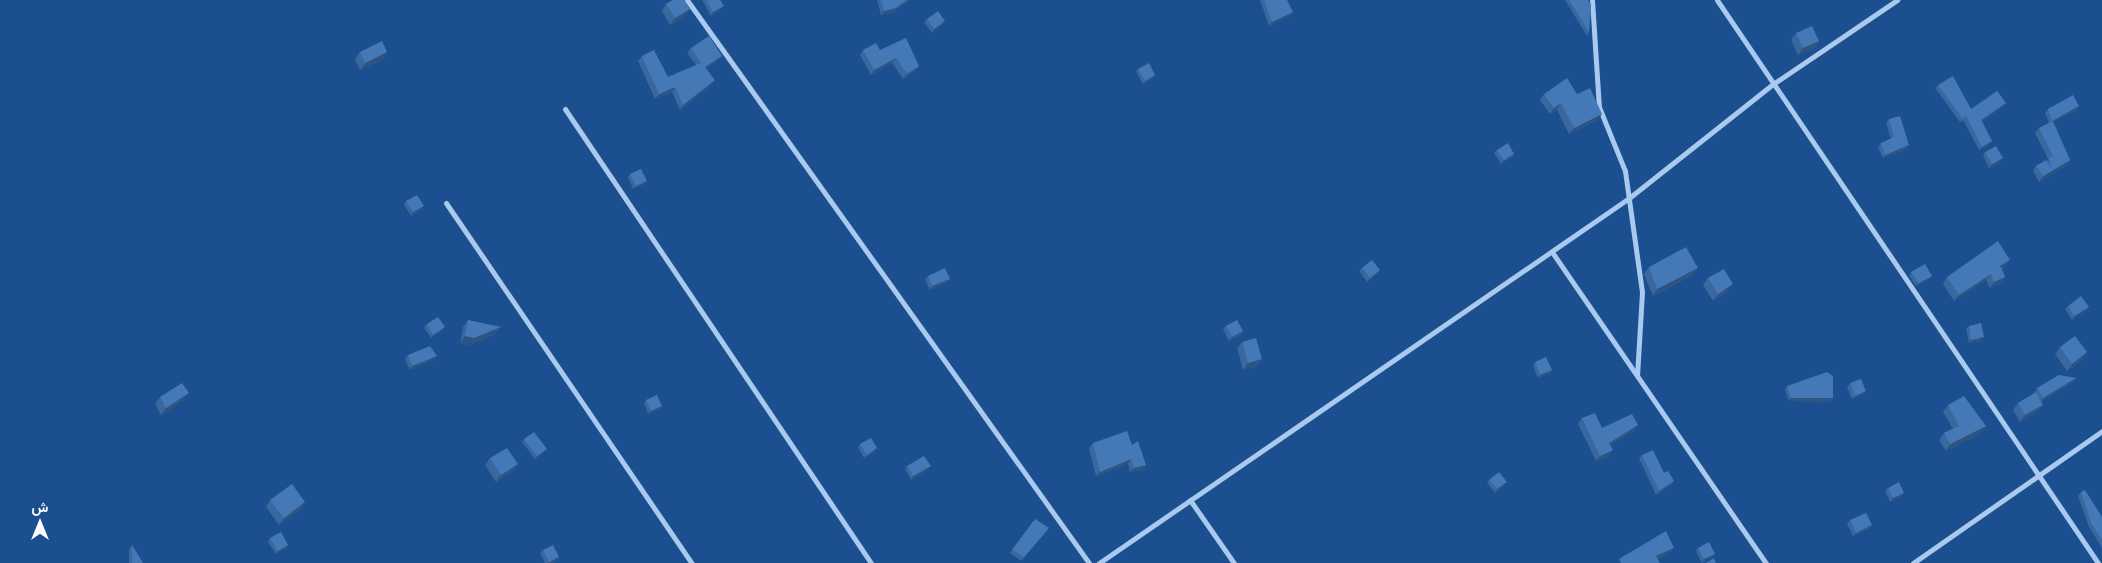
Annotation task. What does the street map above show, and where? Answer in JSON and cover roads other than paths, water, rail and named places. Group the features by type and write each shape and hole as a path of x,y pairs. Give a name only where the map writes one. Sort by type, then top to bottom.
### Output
{"street":[{"path":"687,0 1089,563"},
{"path":"1592,0 1599,107 1625,171 1642,292 1636,375"},
{"path":"1717,0 2036,477 2098,563"},
{"path":"1099,563 1629,198 1773,84 1897,0"},
{"path":"565,109 871,563"},
{"path":"446,203 692,563"},
{"path":"1552,252 1766,563"},
{"path":"1913,563 2102,431"},
{"path":"1190,500 1234,563"}]}
